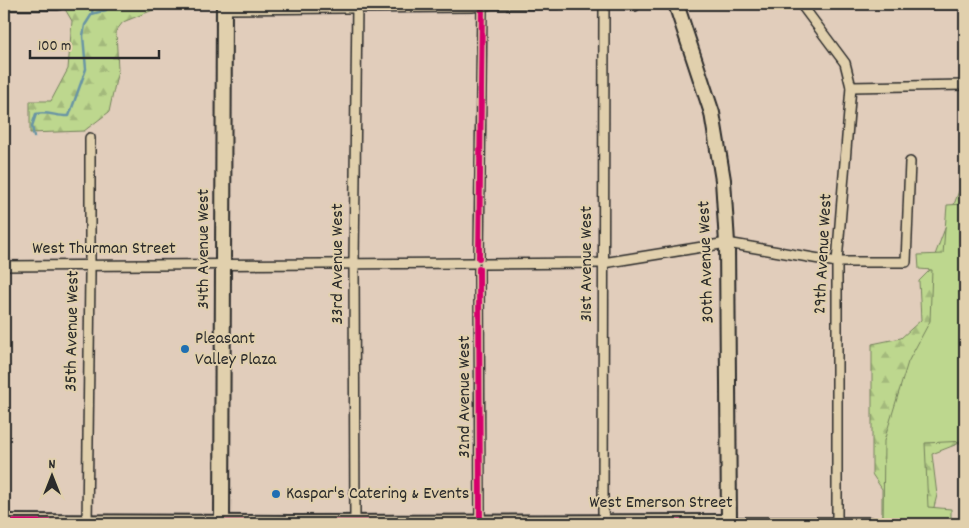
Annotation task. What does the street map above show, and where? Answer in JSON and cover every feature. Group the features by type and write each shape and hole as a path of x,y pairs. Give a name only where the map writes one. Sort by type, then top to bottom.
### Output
{"street":[{"path":"224,6 472,7 482,4 558,4"},
{"name":"32nd Avenue West","path":"480,523 479,264 482,4"},
{"name":"31st Avenue West","path":"604,4 603,512 606,523"},
{"name":"30th Avenue West","path":"676,4 712,113 723,180 727,243 730,523"},
{"name":"29th Avenue West","path":"801,4 845,63 851,87 837,262 837,522"},
{"path":"927,4 965,4"},
{"path":"4,5 58,5"},
{"name":"34th Avenue West","path":"222,523 224,6"},
{"name":"33rd Avenue West","path":"355,524 354,264 357,6"},
{"path":"851,87 965,85"},
{"name":"35th Avenue West","path":"87,523 90,138"},
{"name":"West Thurman Street","path":"4,266 603,263 727,243 837,262 906,262 910,162"},
{"name":"West Emerson Street","path":"4,522 355,524 869,523"}],"green space":[{"path":"62,4 159,4 158,8 123,22 116,31 118,70 109,112 84,131 30,133 30,101 51,101 68,69 72,21"},
{"path":"959,191 965,191 965,441 932,454 937,495 934,507 924,520 882,524 882,489 872,474 872,344 901,338 921,320 919,281 929,271"},
{"path":"965,204 965,441 925,443 928,507 951,509 951,524 883,524 884,441 908,362 930,321 932,270 919,269 918,255 943,254 947,205"}],"waterway":[{"path":"34,137 32,126 36,114 69,116 86,69 83,36 85,25 92,14 93,4"},
{"path":"92,14 106,10 111,4"}],"cycle path":[{"path":"479,258 482,4"},
{"path":"479,269 480,524"},
{"path":"4,522 869,522 869,524"}],"place":[{"name":"Pleasant Valley Plaza","path":"185,349"},
{"name":"Kaspar's Catering & Events","path":"276,494"}]}
